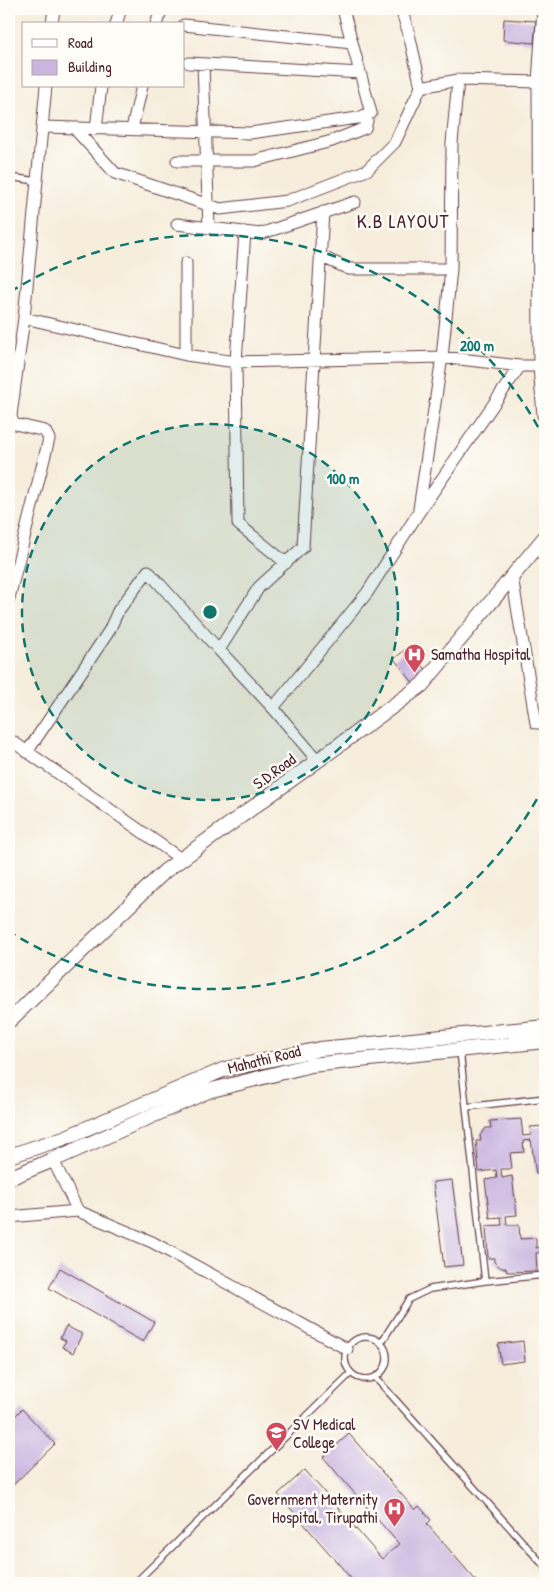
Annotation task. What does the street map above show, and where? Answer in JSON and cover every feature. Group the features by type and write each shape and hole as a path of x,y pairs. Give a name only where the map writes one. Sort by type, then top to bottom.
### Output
{"street":[{"path":"52,22 54,9"},
{"path":"117,22 121,9"},
{"path":"160,22 162,9"},
{"path":"42,128 250,133 358,118 371,113 343,9"},
{"path":"74,128 115,173 208,205 220,209 287,201 367,170 395,142 421,87 409,34 401,9"},
{"path":"543,9 539,366 543,415 545,416"},
{"path":"185,25 352,43"},
{"path":"189,63 360,73"},
{"path":"203,64 209,228"},
{"path":"421,87 458,80 542,82"},
{"path":"419,512 442,357 451,269 452,143 458,80"},
{"path":"9,598 49,439 45,431 15,424 12,421 11,415 24,318 46,88"},
{"path":"96,129 101,88"},
{"path":"132,130 142,88"},
{"path":"177,161 254,161 332,142 365,128 367,121 365,115"},
{"path":"177,224 260,234 355,202"},
{"path":"219,650 259,587 303,547 322,212"},
{"path":"245,232 236,362 238,524 286,563"},
{"path":"320,256 349,269 451,269"},
{"path":"186,263 186,355"},
{"path":"24,318 186,355 236,362 442,357 520,366 539,366"},
{"path":"273,708 367,593 419,512 520,366"},
{"name":"S.D.Road","path":"9,1022 165,871 422,685 545,537"},
{"path":"27,752 109,631 118,611 148,571 273,708 318,761"},
{"path":"512,576 536,722 545,723"},
{"path":"9,739 181,860"},
{"name":"Mahathi Road","path":"9,1156 64,1138 225,1069 320,1050 545,1027"},
{"name":"Mahathi Road","path":"9,1178 208,1091 323,1064 545,1041"},
{"path":"320,1050 323,1064"},
{"path":"53,1160 78,1211"},
{"path":"9,1217 78,1211 152,1242 347,1349"}],"lane":[{"path":"9,177 37,181"},
{"path":"460,1049 485,1281"},
{"path":"466,1107 545,1098"},
{"path":"381,1343 409,1299 430,1289 545,1275"},
{"path":"362,1338 369,1338 381,1343 387,1355 387,1362 381,1373 376,1377 363,1379 351,1373 345,1362 347,1349 351,1344 362,1338"},
{"path":"135,1583 351,1373"},
{"path":"376,1377 545,1567"}],"building":[{"path":"504,19 536,21 534,43 503,40"},
{"path":"407,648 429,673 415,685 394,659"},
{"path":"521,1119 523,1136 531,1135 530,1127 545,1126 545,1173 536,1174 531,1140 523,1141 524,1152 510,1153 512,1169 501,1169 502,1178 512,1176 517,1215 506,1216 507,1225 519,1225 520,1239 536,1238 536,1248 543,1247 540,1214 545,1214 545,1252 536,1253 537,1271 507,1272 506,1268 501,1268 494,1262 494,1258 488,1258 486,1226 502,1225 501,1217 490,1218 485,1180 497,1178 496,1170 479,1172 476,1141 481,1141 480,1135 486,1128 491,1128 490,1121"},
{"path":"452,1180 463,1265 444,1267 433,1182"},
{"path":"60,1268 154,1322 143,1342 49,1288"},
{"path":"66,1326 82,1334 73,1353 62,1347 66,1341 60,1338"},
{"path":"523,1341 525,1361 501,1364 498,1344"},
{"path":"22,1409 55,1444 9,1489 9,1422"},
{"path":"349,1434 415,1510 419,1506 431,1520 427,1524 478,1583 430,1583 427,1579 423,1583 355,1583 278,1494 305,1470 382,1559 399,1544 323,1457"}],"place":[{"name":"Samatha Hospital","path":"415,673"},
{"name":"SV Medical College","path":"277,1452"},
{"name":"Government Maternity Hospital, Tirupathi","path":"394,1527"}],"district":[{"name":"K.B LAYOUT","path":"403,221"}]}
